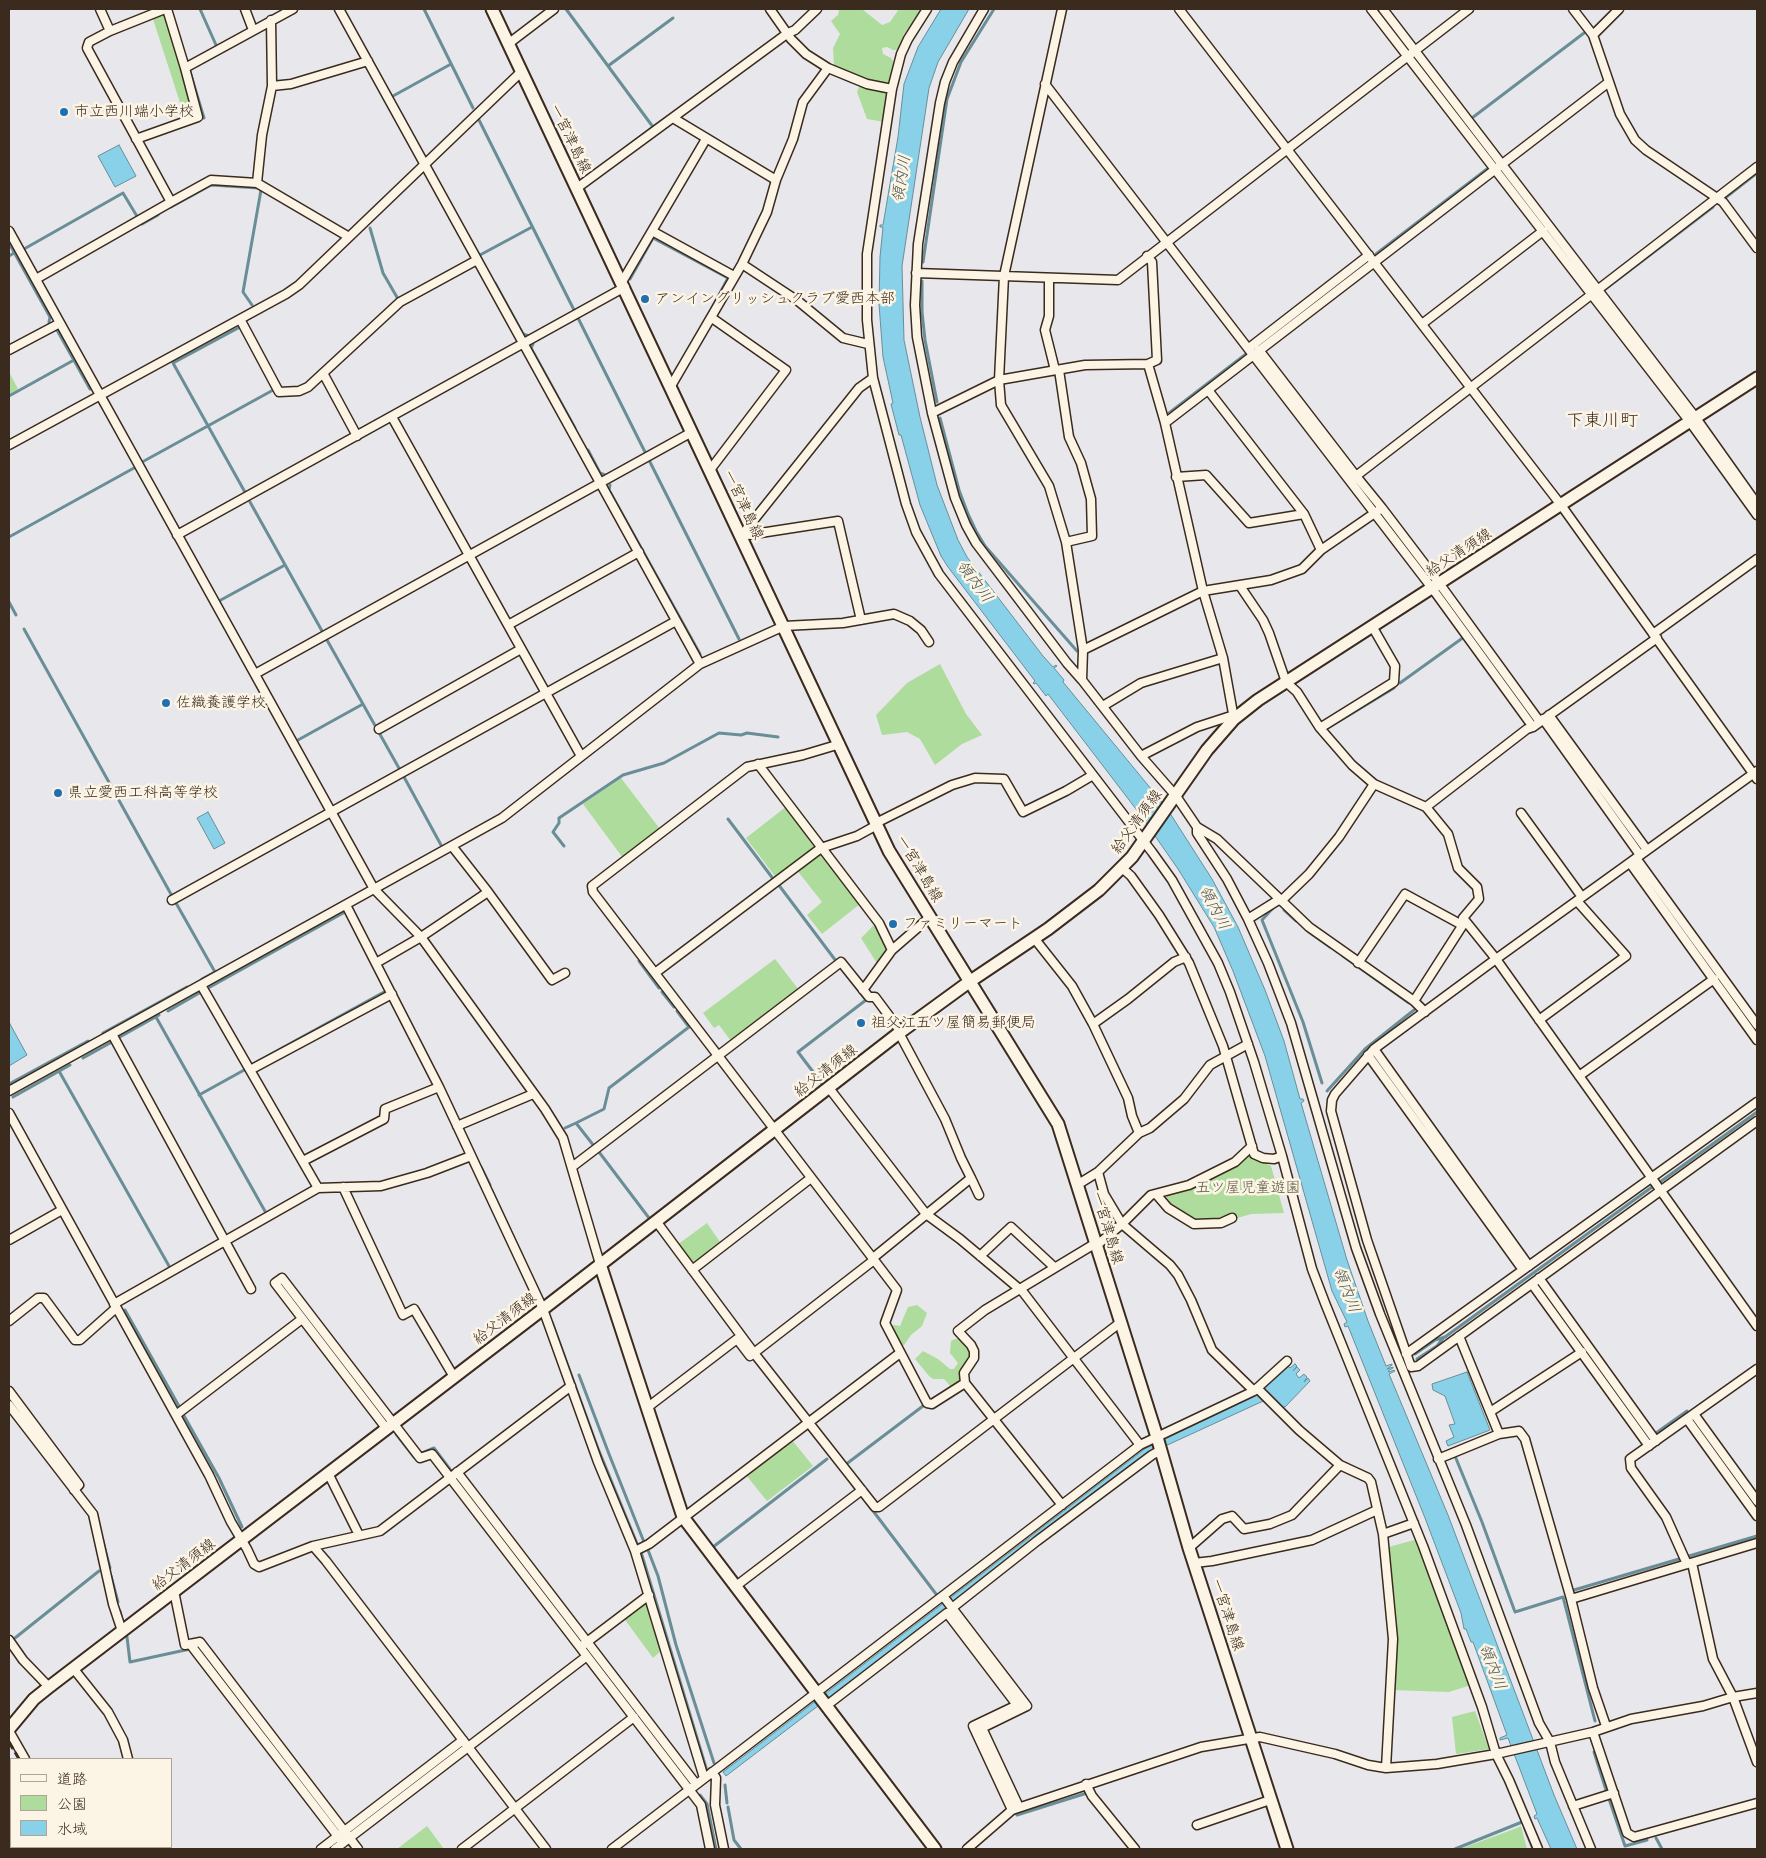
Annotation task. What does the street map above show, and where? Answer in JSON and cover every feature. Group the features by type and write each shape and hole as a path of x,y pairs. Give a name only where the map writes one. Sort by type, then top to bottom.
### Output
{"main road":[{"name":"一宮津島線","path":"492,9 889,851 1058,1124 1159,1444 1189,1548 1287,1849"},
{"name":"給父清須線","path":"9,1730 34,1699 73,1668 543,1309 900,1032 1076,909 1122,868 1207,750 1234,717 1757,378"},
{"path":"600,1264 683,1517 935,1849"}],"street":[{"path":"100,9 110,31"},
{"path":"136,139 198,117 166,9 110,31 89,42 87,48 136,139 172,202"},
{"path":"245,9 254,30"},
{"path":"185,68 293,9"},
{"path":"339,9 700,664"},
{"path":"508,44 554,9"},
{"path":"770,9 806,54 828,68 868,84 892,89"},
{"path":"577,188 788,33 795,30 817,9"},
{"path":"927,9 901,54 892,89 867,254 868,344 873,378 906,504 916,532 939,574 1144,839 1172,880 1218,963 1248,1044 1317,1282 1414,1523 1499,1754 1538,1849"},
{"path":"984,9 953,62 945,82 918,244 916,273 917,337 932,413 955,498 966,525 976,543 1067,662 1197,827 1218,839 1309,927 1414,1001 1425,1012"},
{"path":"1062,9 1004,276 999,380 1001,404 1049,486 1066,542 1083,650 1082,680"},
{"path":"1179,9 1561,505 1756,775 1496,959 1371,1052 1335,1094 1331,1110 1366,1240 1411,1367 1418,1366 1757,1121"},
{"path":"1371,9 1411,53 1757,504"},
{"path":"1383,9 1411,53"},
{"path":"916,273 1118,280 1166,241 1469,9"},
{"path":"1573,9 1593,35 1620,114 1635,140 1646,150 1722,202 1757,248"},
{"path":"1593,35 1619,9"},
{"path":"257,183 262,135 272,86 271,20"},
{"path":"272,86 291,84 368,61"},
{"path":"671,386 712,318 768,212 776,180 793,139 804,102 828,68"},
{"path":"9,445 286,294 299,285 522,72"},
{"path":"1254,351 1374,262 1609,82"},
{"path":"1045,84 1166,241 1356,476 1378,511"},
{"path":"673,118 776,180"},
{"path":"177,534 392,417 623,285 706,139"},
{"path":"1499,167 1543,230 1595,292"},
{"path":"1356,476 1757,167"},
{"path":"36,280 210,180 257,183 349,237"},
{"path":"1422,324 1543,230"},
{"path":"9,231 374,889 421,938 545,1109 563,1138 600,1264"},
{"path":"652,231 734,276"},
{"path":"1165,423 1208,390 1369,255"},
{"path":"932,413 999,380 1085,365 1148,364 1157,360 1152,262 1147,256"},
{"path":"240,319 279,392 304,390 400,302 477,260"},
{"path":"742,264 798,301 843,338 868,344"},
{"path":"1049,278 1048,316 1045,330 1057,370 1069,437 1082,463 1091,499 1092,536 1066,542"},
{"path":"710,470 786,370 712,318"},
{"path":"9,350 60,323"},
{"path":"1254,351 1541,721 1757,1025"},
{"path":"1141,756 1197,726 1234,717 1223,658 1203,591 1165,423 1148,364"},
{"path":"324,373 357,436"},
{"path":"741,536 853,395 873,378"},
{"path":"1208,390 1304,514 1321,550"},
{"path":"392,417 581,756"},
{"path":"1693,420 1757,515"},
{"path":"255,674 692,432"},
{"path":"1176,477 1206,474 1249,523 1304,514"},
{"path":"1083,650 1203,591 1271,580 1302,568 1321,550 1378,511"},
{"path":"741,536 838,521 861,620"},
{"path":"508,625 639,552"},
{"path":"1426,807 1757,559"},
{"path":"1240,586 1266,626 1286,682 1297,692 1320,728 1352,765 1374,784 1426,807 1448,834 1458,868 1477,886 1479,899 1463,918 1463,923 1414,1001"},
{"path":"9,1090 502,818 700,664 784,626 843,623 894,614 902,616 921,630 929,642"},
{"path":"172,900 676,621"},
{"path":"1320,728 1394,682 1395,666 1372,626"},
{"path":"379,729 521,649"},
{"path":"1103,706 1140,683 1223,658"},
{"path":"840,744 803,755 747,767 592,886 593,892 897,1290 885,1324 927,1403 932,1404 965,1383"},
{"path":"758,764 879,924 892,950"},
{"path":"655,973 821,848 857,836 952,785 975,778 1004,779 1023,812 1066,792 1093,775"},
{"path":"1248,919 1280,900 1309,874 1339,837 1374,784"},
{"path":"1521,813 1580,899 1626,956 1539,1020"},
{"path":"1197,827 1197,833 1248,919 1268,963 1291,1023 1356,1248 1380,1314 1466,1525 1539,1723 1591,1849"},
{"path":"452,846 552,980 565,973"},
{"path":"1639,857 1714,979 1757,1040"},
{"path":"1122,868 1131,876 1186,957 1226,1055 1254,1154 1263,1158 1274,1159 1282,1156"},
{"path":"376,963 421,938 488,892"},
{"path":"1358,963 1405,894 1463,923 1496,959 1757,1326"},
{"path":"346,905 439,1087 543,1309 598,1462 635,1551 704,1778"},
{"path":"863,990 892,950 930,917"},
{"path":"1034,938 1072,986 1093,1024 1128,1098 1132,1116 1139,1133"},
{"path":"1093,1024 1174,962 1186,957"},
{"path":"572,1166 841,962 868,997 875,997 900,1032 945,1119 979,1195"},
{"path":"1579,1076 1714,979"},
{"path":"201,985 318,1188"},
{"path":"250,1070 392,994"},
{"path":"112,1034 252,1289"},
{"path":"1077,1185 1098,1172 1139,1133 1150,1128 1184,1099 1210,1065 1248,1044"},
{"path":"1371,1052 1526,1268"},
{"path":"303,1161 384,1119 386,1109 439,1087"},
{"path":"829,1088 926,1214 1020,1290 1140,1445"},
{"path":"457,1126 533,1094"},
{"path":"1406,1354 1757,1102"},
{"path":"9,1112 209,1475 254,1564 258,1567 313,1546 380,1530 571,1386"},
{"path":"1062,1505 965,1383 964,1373 974,1358 974,1351 958,1331 985,1310 1020,1290 1054,1267 1096,1244 1122,1224 1151,1195 1189,1185 1235,1162 1252,1146"},
{"path":"9,1320 38,1298 44,1298 75,1340 80,1340 115,1306 318,1188 381,1186 426,1173 471,1156"},
{"path":"1098,1172 1104,1194 1122,1224 1178,1275 1192,1300 1212,1350 1340,1465 1368,1478 1371,1482 1383,1534 1393,1639 1386,1768"},
{"path":"692,1270 811,1178"},
{"path":"648,1407 737,1339 750,1356 873,1259 971,1178"},
{"path":"343,1187 403,1315 414,1309 454,1377"},
{"path":"1156,1194 1168,1208 1194,1224 1221,1222 1232,1218"},
{"path":"9,1240 62,1210"},
{"path":"656,1221 754,1353 875,1507 879,1507 1121,1322"},
{"path":"980,1256 1011,1227 1054,1267"},
{"path":"390,1425 282,1278 275,1283 302,1319 390,1425 420,1458 432,1454 583,1645 692,1787 701,1805 710,1849"},
{"path":"1539,1278 1652,1443"},
{"path":"1532,1284 1652,1443"},
{"path":"176,1415 302,1319"},
{"path":"1459,1336 1498,1434"},
{"path":"1490,1412 1582,1352"},
{"path":"635,1551 649,1544 900,1353"},
{"path":"821,1700 944,1598 1140,1445 1159,1444 1257,1390 1287,1361"},
{"path":"1757,1368 1630,1459 1632,1468 1666,1517 1690,1563 1713,1659 1733,1697 1757,1762"},
{"path":"9,1391 80,1485 74,1490"},
{"path":"9,1405 92,1514 113,1604 122,1631"},
{"path":"1694,1414 1754,1492 1757,1501"},
{"path":"1687,1419 1757,1516"},
{"path":"1438,1459 1498,1434 1519,1431 1525,1439 1571,1599 1593,1688 1606,1726"},
{"path":"951,1608 1152,1455 1159,1444"},
{"path":"1189,1548 1222,1519 1232,1516 1244,1529 1270,1524 1292,1515 1340,1465"},
{"path":"457,1472 583,1645 587,1656 692,1787"},
{"path":"328,1473 359,1535"},
{"path":"736,1586 862,1490"},
{"path":"1194,1563 1312,1540 1377,1510"},
{"path":"1383,1534 1414,1523"},
{"path":"1571,1599 1757,1543"},
{"path":"313,1546 546,1849"},
{"path":"174,1591 185,1645 200,1642 341,1834 358,1849"},
{"path":"583,1645 649,1595"},
{"path":"944,1598 955,1618 1007,1686 1027,1706 982,1728 1015,1808"},
{"path":"612,1849 712,1772 947,1613 955,1618"},
{"path":"9,1640 23,1660 49,1687"},
{"path":"321,1849 587,1656"},
{"path":"73,1668 108,1712 123,1740 128,1758"},
{"path":"968,1849 1015,1808 1201,1747 1260,1737 1386,1768 1437,1764 1499,1754 1593,1732 1631,1719 1703,1706 1733,1697 1757,1693"},
{"path":"462,1849 634,1717"},
{"path":"9,1730 24,1758"},
{"path":"1593,1732 1627,1833 1634,1837 1757,1803"},
{"path":"335,1849 466,1744"},
{"path":"712,1772 716,1778 715,1805 724,1849"},
{"path":"1086,1784 1092,1796 1135,1849"},
{"path":"1573,1806 1614,1793"},
{"path":"1197,1825 1270,1800"}],"green space":[{"path":"839,9 862,9 882,25 890,22 899,9 923,9 903,35 903,41 898,50 887,47 882,48 883,54 891,58 896,66 888,85 876,83 842,71 834,65 833,48 840,34 831,21 838,15"},
{"path":"163,12 167,14 193,109 189,117 185,118 152,16"},
{"path":"860,84 889,91 885,122 867,119 857,92"},
{"path":"9,372 18,389 9,395"},
{"path":"940,664 966,714 982,735 962,744 935,765 920,739 907,732 882,735 876,715 907,683"},
{"path":"621,778 660,829 623,858 583,804"},
{"path":"787,806 817,848 777,879 746,838"},
{"path":"821,852 860,904 822,934 807,915 822,902 796,869"},
{"path":"876,923 889,950 878,965 861,938"},
{"path":"775,959 799,990 731,1041 719,1025 714,1028 703,1013"},
{"name":"五ツ屋児童遊園","path":"1250,1155 1271,1166 1284,1213 1251,1214 1234,1219 1199,1221 1189,1218 1170,1207 1165,1200 1168,1194 1192,1188 1240,1164"},
{"path":"707,1223 722,1245 695,1265 692,1265 677,1245"},
{"path":"917,1305 927,1313 922,1326 911,1335 904,1345 900,1344 889,1327 894,1325 900,1326 908,1307"},
{"path":"961,1339 971,1350 971,1355 962,1380 951,1387 944,1379 933,1379 929,1376 915,1359 923,1351 938,1359 950,1369 954,1369 958,1363 950,1353 951,1341"},
{"path":"792,1440 813,1466 767,1501 746,1475"},
{"path":"1418,1539 1471,1685 1449,1692 1392,1690 1385,1548"},
{"path":"646,1599 662,1650 653,1658 623,1617"},
{"path":"1475,1711 1489,1749 1456,1754 1452,1717"},
{"path":"427,1826 444,1849 397,1849"},
{"path":"1521,1826 1527,1849 1460,1849 1517,1828"}],"water":[{"name":"領内川","path":"941,9 969,9 938,62 929,88 902,266 904,340 937,485 958,540 967,557 1043,656 1053,667 1057,666 1054,668 1064,680 1063,682 1166,807 1212,879 1238,927 1284,1041 1300,1099 1304,1101 1301,1103 1347,1260 1368,1321 1386,1366 1392,1364 1387,1369 1393,1368 1388,1371 1395,1371 1389,1374 1448,1515 1554,1795 1577,1849 1551,1849 1537,1818 1535,1819 1534,1816 1537,1814 1508,1738 1500,1740 1500,1738 1507,1735 1473,1642 1471,1642 1466,1629 1464,1629 1461,1613 1425,1518 1348,1326 1345,1327 1344,1324 1347,1322 1332,1291 1265,1056 1214,927 1178,869 1139,813 1048,694 1046,696 1036,683 1033,683 1035,681 948,567 941,556 920,505 891,404 893,403 883,357 879,304 883,227 880,227 880,225 883,225 898,137 904,84 918,47"},
{"path":"119,145 136,176 115,187 98,156"},
{"path":"208,812 225,843 214,849 197,818"},
{"path":"9,1025 27,1055 9,1066"},
{"path":"1295,1364 1297,1366 1293,1371 1297,1367 1300,1370 1296,1374 1299,1378 1304,1374 1307,1377 1304,1382 1308,1378 1310,1381 1285,1407 1282,1407 1273,1398 1261,1402 1150,1453 726,1776 723,1772 1146,1448 1255,1396 1288,1366 1290,1368"},
{"path":"1467,1372 1490,1430 1448,1446 1446,1441 1454,1437 1449,1425 1455,1424 1445,1396 1433,1390 1432,1384"}],"waterway":[{"path":"200,9 216,45"},
{"path":"424,9 473,108"},
{"path":"566,9 653,127 628,146"},
{"path":"923,262 947,99 961,62 994,9"},
{"path":"1377,9 1408,48"},
{"path":"608,66 673,18"},
{"path":"1472,118 1584,33"},
{"path":"1415,57 1495,163"},
{"path":"393,96 451,64"},
{"path":"190,72 204,118"},
{"path":"653,127 694,98"},
{"path":"479,120 574,310"},
{"path":"1376,254 1487,169"},
{"path":"1501,170 1591,287"},
{"path":"1725,198 1757,173"},
{"path":"171,207 211,185 259,188 261,190 243,292 252,305"},
{"path":"24,249 123,193 138,218"},
{"path":"1604,290 1713,207"},
{"path":"142,224 158,215"},
{"path":"480,255 532,227"},
{"path":"370,228 383,273 398,299"},
{"path":"630,279 653,238 728,278 712,308"},
{"path":"9,243 50,317 49,322"},
{"path":"9,256 14,253"},
{"path":"922,281 922,312 925,340 937,402"},
{"path":"495,283 523,334 529,336"},
{"path":"1597,295 1618,323"},
{"path":"578,318 645,452"},
{"path":"240,327 173,363 246,494"},
{"path":"53,329 57,330 90,389"},
{"path":"533,344 531,348 575,428"},
{"path":"1169,413 1246,354"},
{"path":"1260,357 1375,507"},
{"path":"9,396 74,360"},
{"path":"144,461 275,389"},
{"path":"940,418 959,490 976,531 985,546 1077,651"},
{"path":"588,450 600,473 605,475"},
{"path":"650,462 739,639"},
{"path":"9,537 134,468"},
{"path":"610,485 609,490 700,654"},
{"path":"250,502 322,631"},
{"path":"1380,514 1429,578"},
{"path":"219,601 285,565"},
{"path":"1442,593 1533,720"},
{"path":"9,602 16,615"},
{"path":"24,629 172,896"},
{"path":"1400,683 1464,637"},
{"path":"327,640 400,770"},
{"path":"1326,729 1394,688"},
{"path":"298,740 363,704"},
{"path":"564,846 553,832 559,823 559,818 623,775 664,763 719,733 741,735 747,733 778,737"},
{"path":"404,777 441,845"},
{"path":"1602,794 1641,849"},
{"path":"728,819 774,880"},
{"path":"778,884 836,961"},
{"path":"176,903 215,972 202,979"},
{"path":"1273,908 1262,920 1303,1022 1322,1083"},
{"path":"1284,910 1296,921"},
{"path":"210,987 345,912"},
{"path":"1672,914 1757,1033"},
{"path":"1309,932 1330,947"},
{"path":"1343,956 1409,1003"},
{"path":"639,961 659,988"},
{"path":"823,1085 798,1052 866,1000 842,969"},
{"path":"103,1033 187,987"},
{"path":"168,1011 201,992"},
{"path":"253,1064 384,992"},
{"path":"662,992 674,1007"},
{"path":"1327,1091 1365,1049 1414,1010"},
{"path":"594,1146 576,1123 604,1109 609,1088 689,1027 677,1011"},
{"path":"118,1038 159,1015"},
{"path":"156,1017 266,1213"},
{"path":"9,1084 88,1041"},
{"path":"83,1058 110,1043"},
{"path":"13,1097 70,1065"},
{"path":"199,1095 246,1069"},
{"path":"59,1071 169,1266"},
{"path":"1660,1182 1757,1112"},
{"path":"565,1128 576,1123"},
{"path":"599,1152 649,1218"},
{"path":"481,1167 490,1185"},
{"path":"1415,1354 1435,1340 1445,1337 1652,1187"},
{"path":"492,1191 521,1254"},
{"path":"953,1238 965,1248"},
{"path":"280,1283 375,1407"},
{"path":"1540,1287 1649,1438"},
{"path":"125,1310 180,1408"},
{"path":"552,1322 597,1446 638,1546"},
{"path":"1417,1359 1437,1346 1444,1337"},
{"path":"579,1375 644,1542"},
{"path":"9,1398 31,1427"},
{"path":"845,1465 923,1406"},
{"path":"377,1410 384,1419"},
{"path":"1656,1433 1687,1411"},
{"path":"183,1414 219,1478 242,1527"},
{"path":"1693,1420 1757,1509"},
{"path":"396,1434 414,1457"},
{"path":"422,1453 434,1448 452,1472"},
{"path":"1455,1456 1482,1522 1515,1612 1563,1597 1595,1721"},
{"path":"713,1547 827,1459"},
{"path":"457,1478 582,1642"},
{"path":"852,1484 856,1489"},
{"path":"861,1495 936,1594"},
{"path":"1689,1556 1757,1536"},
{"path":"102,1538 110,1568"},
{"path":"648,1550 658,1576 676,1645 714,1763"},
{"path":"641,1552 707,1771"},
{"path":"1574,1590 1679,1559"},
{"path":"15,1638 99,1571"},
{"path":"111,1576 118,1602"},
{"path":"120,1611 121,1615"},
{"path":"127,1637 130,1662 190,1649"},
{"path":"588,1649 689,1783"},
{"path":"200,1650 336,1828"},
{"path":"1594,1752 1606,1790"},
{"path":"725,1785 727,1803"},
{"path":"1016,1812 1017,1815 1087,1793"},
{"path":"700,1795 707,1804 716,1849"},
{"path":"1608,1796 1625,1846 1647,1840"},
{"path":"728,1807 734,1840 741,1849"},
{"path":"1455,1849 1522,1822"},
{"path":"351,1832 358,1826"},
{"path":"1525,1829 1533,1849"},
{"path":"1656,1838 1662,1849"},
{"path":"329,1849 335,1844"},
{"path":"349,1845 353,1849"}],"railway":[{"path":"9,1742 18,1758"}],"place":[{"name":"市立西川端小学校","path":"64,112"},
{"name":"アンイングリッシュクラブ愛西本部","path":"645,299"},
{"name":"佐織養護学校","path":"166,703"},
{"name":"県立愛西工科高等学校","path":"58,793"},
{"name":"ファミリーマート","path":"893,924"},
{"name":"祖父江五ツ屋簡易郵便局","path":"861,1023"}],"district":[{"name":"下東川町","path":"1602,421"}]}
